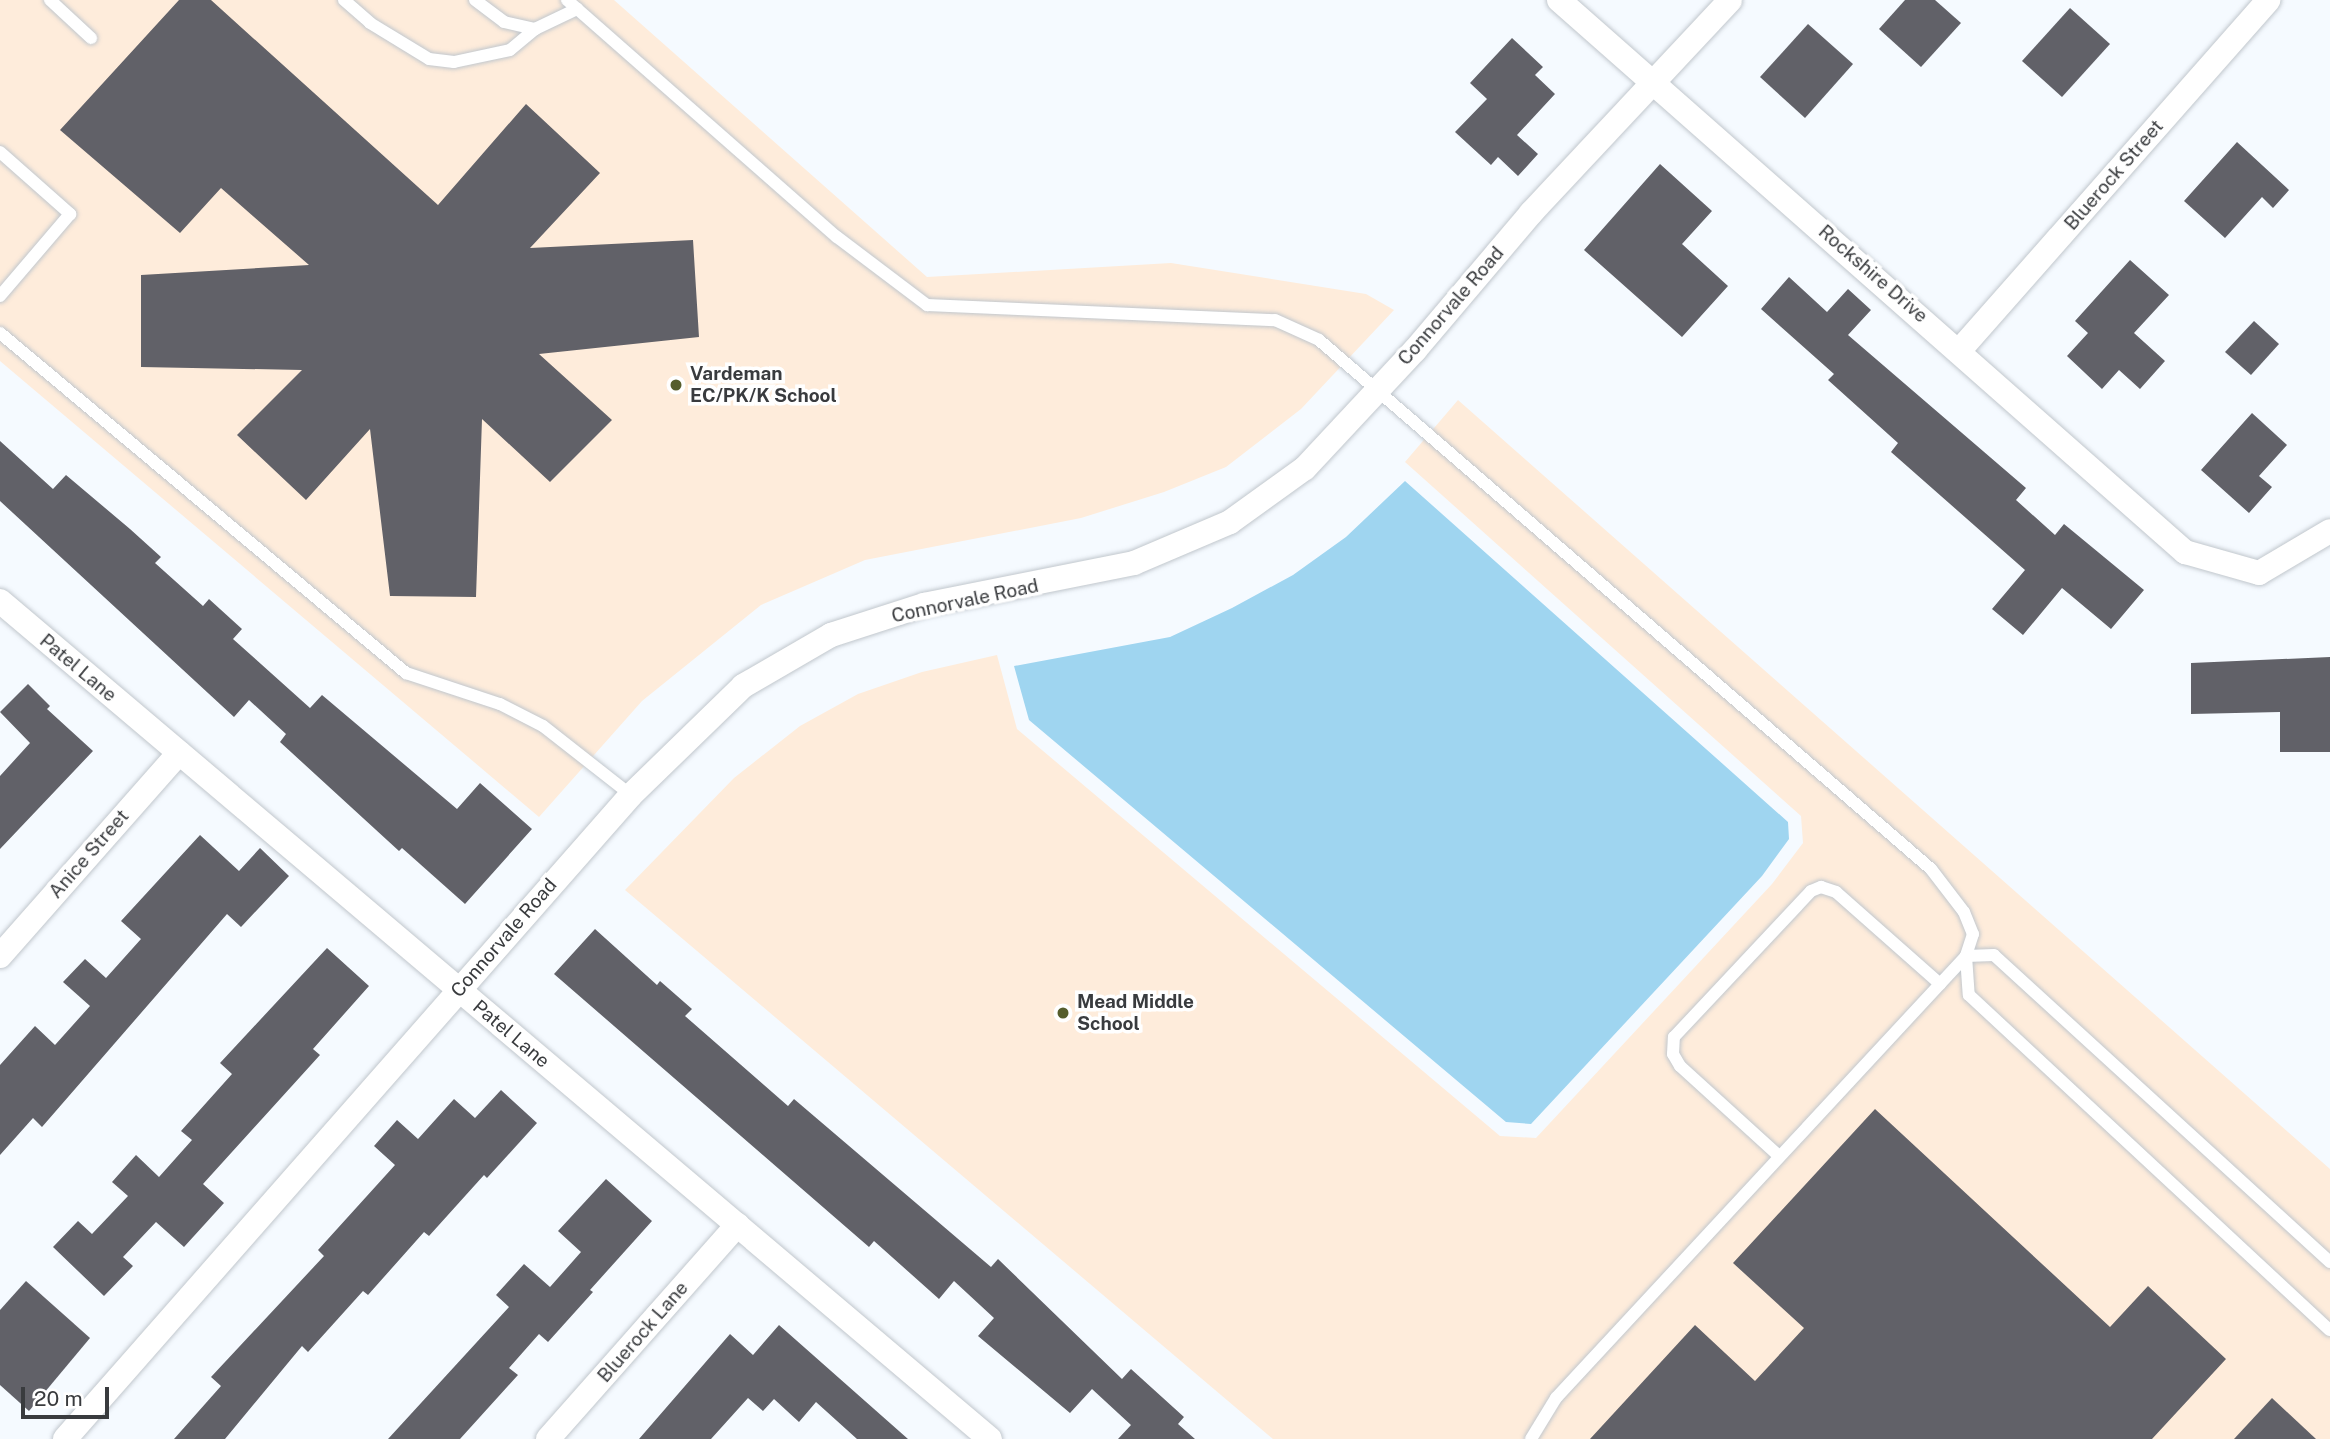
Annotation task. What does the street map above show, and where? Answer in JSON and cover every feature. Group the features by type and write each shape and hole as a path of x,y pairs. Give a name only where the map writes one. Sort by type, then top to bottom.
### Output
{"street":[{"name":"Rockshire Drive","path":"1559,0 2185,552 2259,573 2330,531"},
{"name":"Connorvale Road","path":"65,1439 631,795 743,686 831,635 924,606 1133,563 1230,522 1305,468 1379,388 1531,214 1730,0"},
{"name":"Bluerock Street","path":"1959,351 2268,0"},
{"name":"Patel Lane","path":"0,601 990,1439"},
{"name":"Anice Street","path":"0,956 178,753"},
{"name":"Bluerock Lane","path":"548,1439 737,1225"}],"lane":[{"path":"50,0 90,37"},
{"path":"344,0 370,23 429,60 454,62 510,50 572,4 837,237 927,305 1275,320 1319,340 1379,388 1931,869 1964,912 1973,934 1966,956 1969,995 2330,1330"},
{"path":"475,0 504,22 535,29"},
{"path":"0,152 70,214 0,296"},
{"path":"0,333 407,673 500,704 543,726 631,795"},
{"path":"1779,1156 1680,1066 1672,1054 1674,1037 1811,891 1821,887 1836,892 1940,985"},
{"path":"1531,1439 1556,1398 1966,956 1994,955 2330,1262"}],"shaded area":[{"name":"Vardeman EC/PK/K School","path":"0,0 614,0 927,277 1171,263 1366,294 1394,310 1301,409 1226,467 1164,492 1081,518 865,560 761,605 642,701 539,817 0,361"},
{"name":"Mead Middle School","path":"1458,400 2330,1169 2330,1439 1273,1439 625,890 734,778 800,726 858,694 922,672 997,655 1017,729 1500,1136 1536,1138 1772,884 1803,843 1801,816 1405,462"}],"water":[{"path":"1405,481 1788,822 1789,839 1762,876 1531,1124 1506,1122 1029,720 1014,666 1170,637 1232,608 1293,575 1346,537"}],"building":[{"path":"179,0 211,0 438,205 526,104 600,173 530,248 693,240 699,337 539,354 612,420 550,482 482,419 476,597 390,596 370,429 306,500 237,435 302,370 141,367 141,275 309,265 221,188 180,233 60,130"},
{"path":"1905,0 1935,0 1961,23 1921,67 1879,29"},
{"path":"2070,8 2110,44 2062,97 2022,61"},
{"path":"1808,24 1853,64 1805,118 1760,77"},
{"path":"1512,38 1543,67 1535,75 1555,94 1517,135 1538,154 1518,176 1498,157 1491,165 1455,132 1487,99 1470,83"},
{"path":"2237,142 2289,190 2273,208 2262,197 2225,238 2184,201"},
{"path":"1660,164 1712,211 1682,244 1728,286 1682,337 1584,250"},
{"path":"2130,260 2169,295 2134,333 2165,361 2140,389 2119,370 2102,389 2067,356 2088,333 2075,321"},
{"path":"1789,277 1827,312 1848,289 1871,310 1848,335 2026,488 2016,500 2055,535 2064,524 2144,590 2111,629 2062,588 2023,635 1992,609 2025,570 1891,452 1898,443 1828,380 1834,374 1761,309"},
{"path":"2254,321 2279,344 2251,375 2225,352"},
{"path":"2252,413 2287,445 2259,476 2272,487 2249,513 2201,470"},
{"path":"0,441 53,489 66,475 130,529 161,557 155,563 203,606 209,599 242,629 233,639 310,708 322,695 457,809 480,783 532,829 465,904 402,848 399,851 280,742 286,734 249,700 234,717 0,501"},
{"path":"2330,657 2330,752 2280,752 2280,712 2191,714 2191,663"},
{"path":"28,684 50,706 47,709 93,751 0,849 0,776 30,743 0,712"},
{"path":"200,835 239,871 260,848 289,876 241,927 227,914 42,1127 33,1118 0,1155 0,1065 35,1026 55,1045 90,1006 63,982 85,959 106,978 141,939 121,921"},
{"path":"595,929 657,985 660,981 692,1009 685,1016 788,1106 794,1099 991,1267 998,1259 1122,1379 1131,1369 1184,1417 1178,1424 1195,1439 1118,1439 1131,1425 1092,1389 1070,1413 978,1336 994,1318 954,1281 939,1299 874,1241 869,1247 554,974"},
{"path":"327,948 369,986 313,1049 320,1055 203,1184 224,1203 184,1247 156,1222 123,1257 133,1266 104,1296 53,1247 78,1221 92,1234 128,1196 112,1182 136,1155 159,1177 192,1140 181,1131 232,1074 220,1063"},
{"path":"501,1090 537,1123 487,1178 484,1175 429,1236 424,1232 368,1295 363,1291 308,1352 302,1346 225,1439 174,1439 221,1386 211,1377 324,1256 318,1250 395,1165 374,1146 397,1120 418,1139 454,1099 475,1118"},
{"path":"1875,1109 2110,1327 2148,1286 2226,1359 2152,1439 1590,1439 1695,1325 1755,1381 1804,1328 1733,1263"},
{"path":"606,1179 652,1221 590,1290 593,1292 548,1342 539,1334 509,1368 518,1375 460,1439 388,1439 509,1307 496,1295 524,1264 550,1287 581,1252 558,1231"},
{"path":"26,1281 90,1338 29,1411 0,1385 0,1310"},
{"path":"779,1325 908,1439 857,1439 816,1402 799,1422 774,1399 763,1411 748,1398 711,1439 639,1439 730,1334 753,1355"},
{"path":"2272,1398 2316,1439 2234,1439"}],"place":[{"name":"Vardeman EC/PK/K School","path":"676,385"},
{"name":"Mead Middle School","path":"1063,1013"}]}
